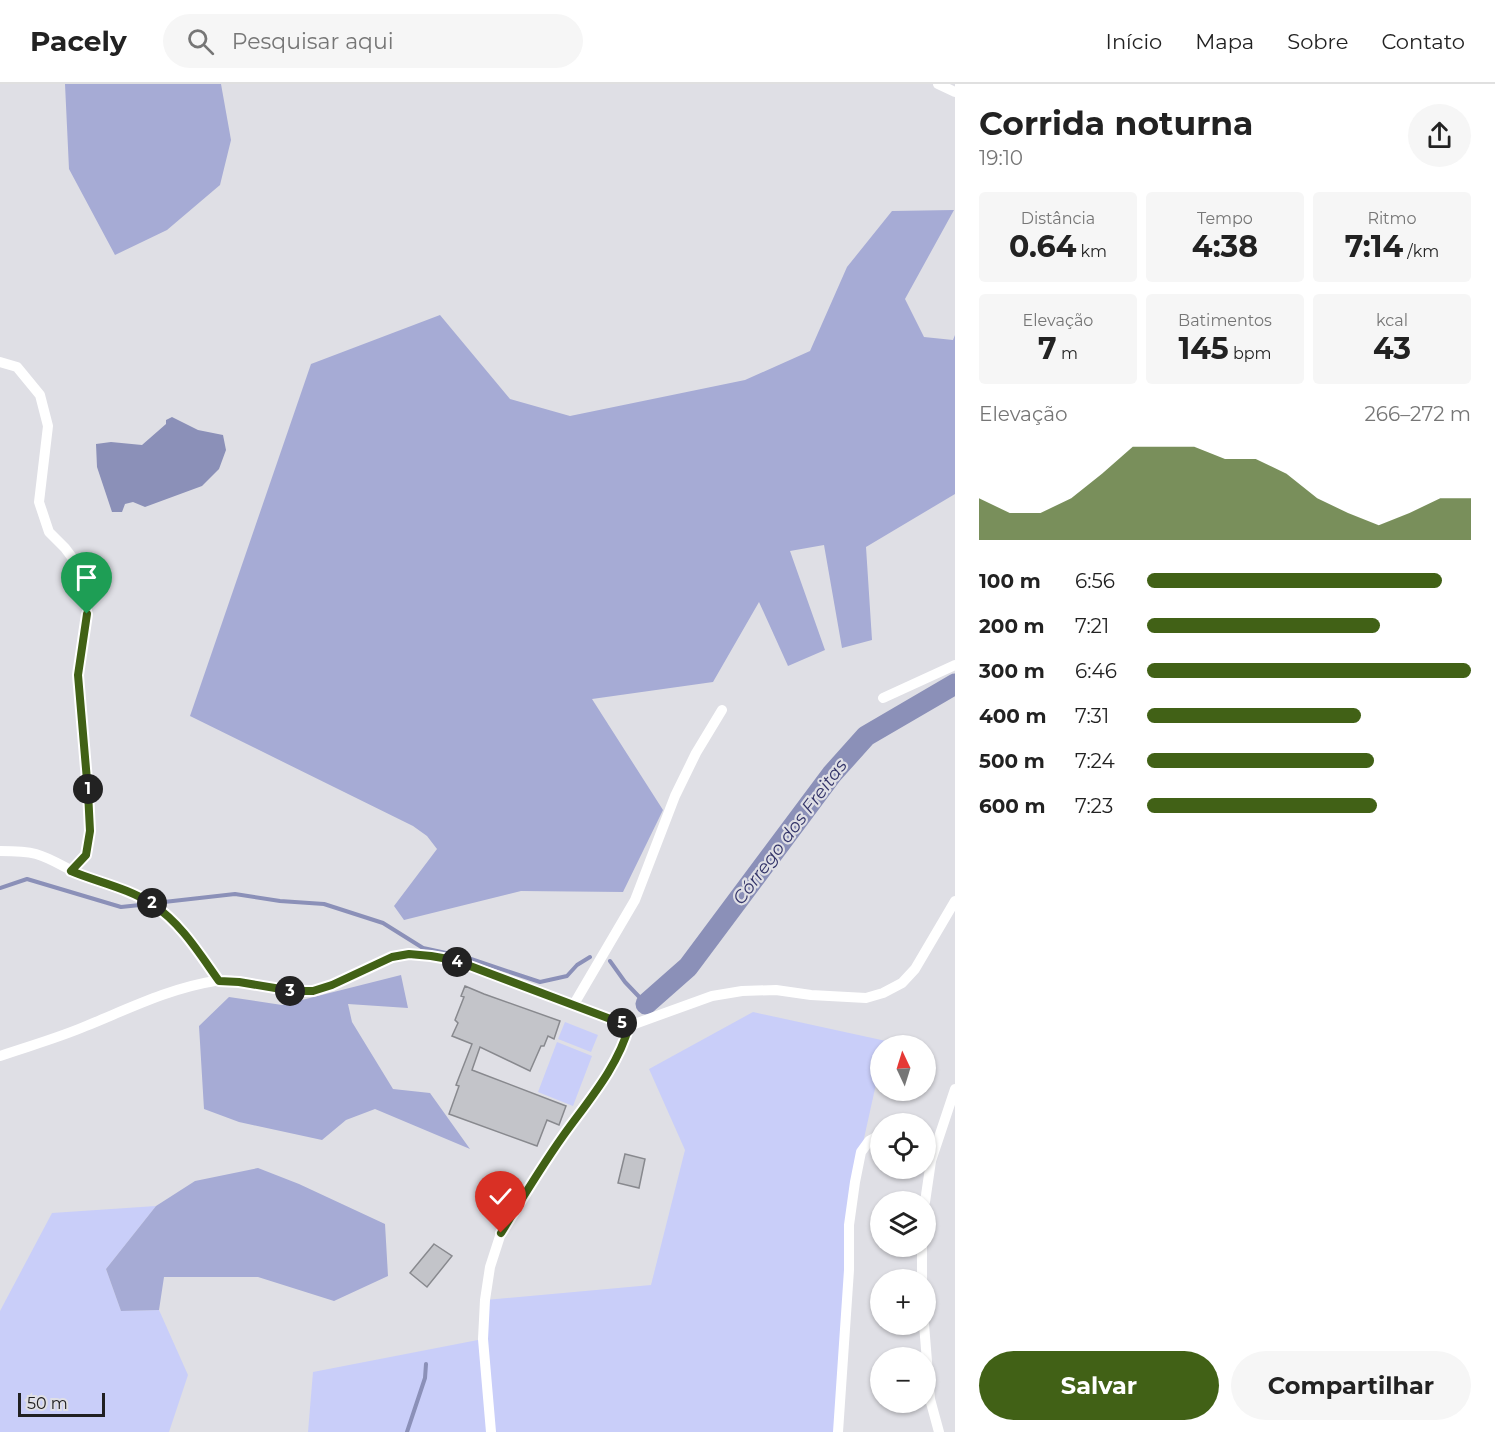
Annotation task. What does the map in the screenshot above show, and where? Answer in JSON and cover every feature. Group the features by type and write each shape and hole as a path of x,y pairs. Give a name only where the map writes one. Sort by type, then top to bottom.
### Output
{"street":[{"path":"938,84 955,92"},
{"path":"0,362 17,367 40,395 48,426 39,502 49,532 65,548 83,572 87,591 87,614 78,675 90,831 86,855 71,871"},
{"path":"883,698 955,665"},
{"path":"574,1004 635,900 675,796 696,753 722,710"},
{"path":"0,851 35,854 151,903 183,930 219,981"},
{"path":"0,1056 76,1030 186,986 219,981 293,991 313,991 332,985 392,957 409,954 454,960 629,1026 712,996 742,991 776,990 811,995 866,998 883,993 902,983 915,969 954,907"},
{"path":"491,1432 483,1339 485,1300 495,1250 501,1233 521,1199 605,1077 625,1039 629,1026"},
{"path":"936,1137 955,1089"},
{"path":"838,1432 849,1270 849,1225 861,1152 870,1140"},
{"path":"925,1335 930,1399 939,1432"}],"shaded area":[{"path":"65,84 221,84 231,140 220,185 167,230 115,255 69,169"},
{"path":"954,210 905,299 924,337 953,340 955,335 955,494 866,547 872,640 842,648 824,545 790,551 825,650 788,666 759,602 713,682 592,699 663,810 623,892 521,891 404,920 394,906 437,849 427,836 413,826 190,716 311,364 440,315 510,399 570,416 745,380 810,351 847,267 892,211"},
{"path":"172,417 198,430 223,435 226,450 219,469 202,486 145,507 133,502 125,504 122,512 112,512 97,467 96,444 111,442 142,445 166,424 166,420"},
{"path":"401,975 408,1008 348,1004 352,1022 393,1089 430,1093 470,1149 375,1109 346,1120 322,1140 239,1122 204,1109 199,1026 229,997 282,1005"},
{"path":"753,1012 870,1038 870,1101 872,1101 849,1225 838,1432 308,1432 313,1372 483,1339 485,1300 651,1285 685,1150 649,1069"},
{"path":"565,1022 598,1035 591,1052 558,1039"},
{"path":"557,1042 592,1056 573,1106 538,1092"},
{"path":"258,1168 299,1184 385,1224 388,1276 334,1301 258,1277 164,1277 159,1310 121,1311 106,1269 156,1206 195,1181"},
{"path":"156,1206 106,1269 121,1311 159,1310 188,1375 169,1432 0,1432 0,1311 52,1213"}],"building":[{"path":"465,986 560,1021 554,1039 548,1036 530,1071 480,1047 472,1070 566,1106 559,1125 547,1120 537,1146 449,1114 459,1086 456,1085 472,1044 452,1036 458,1023 455,1020 464,997 461,996"},
{"path":"625,1154 645,1159 639,1188 618,1183"},
{"path":"434,1244 452,1256 427,1287 410,1273"}],"waterway":[{"name":"Córrego dos Freitas","path":"646,1004 688,967 832,774 866,736 955,684"},
{"path":"0,888 27,879 121,907 140,905"},
{"path":"164,902 235,894 280,901 324,904 383,923 423,948 446,953"},
{"path":"453,955 540,982 567,976 577,965 590,957"},
{"path":"610,961 625,982 646,1004"},
{"path":"407,1432 425,1378 426,1364"}],"route":[{"path":"87,614 78,675 90,831 86,855 71,871 134,894 151,903 183,930 219,981 239,982 274,989 313,991 332,985 392,957 409,954 431,956 454,960 629,1026 625,1039 605,1077 561,1138 501,1233"}]}
